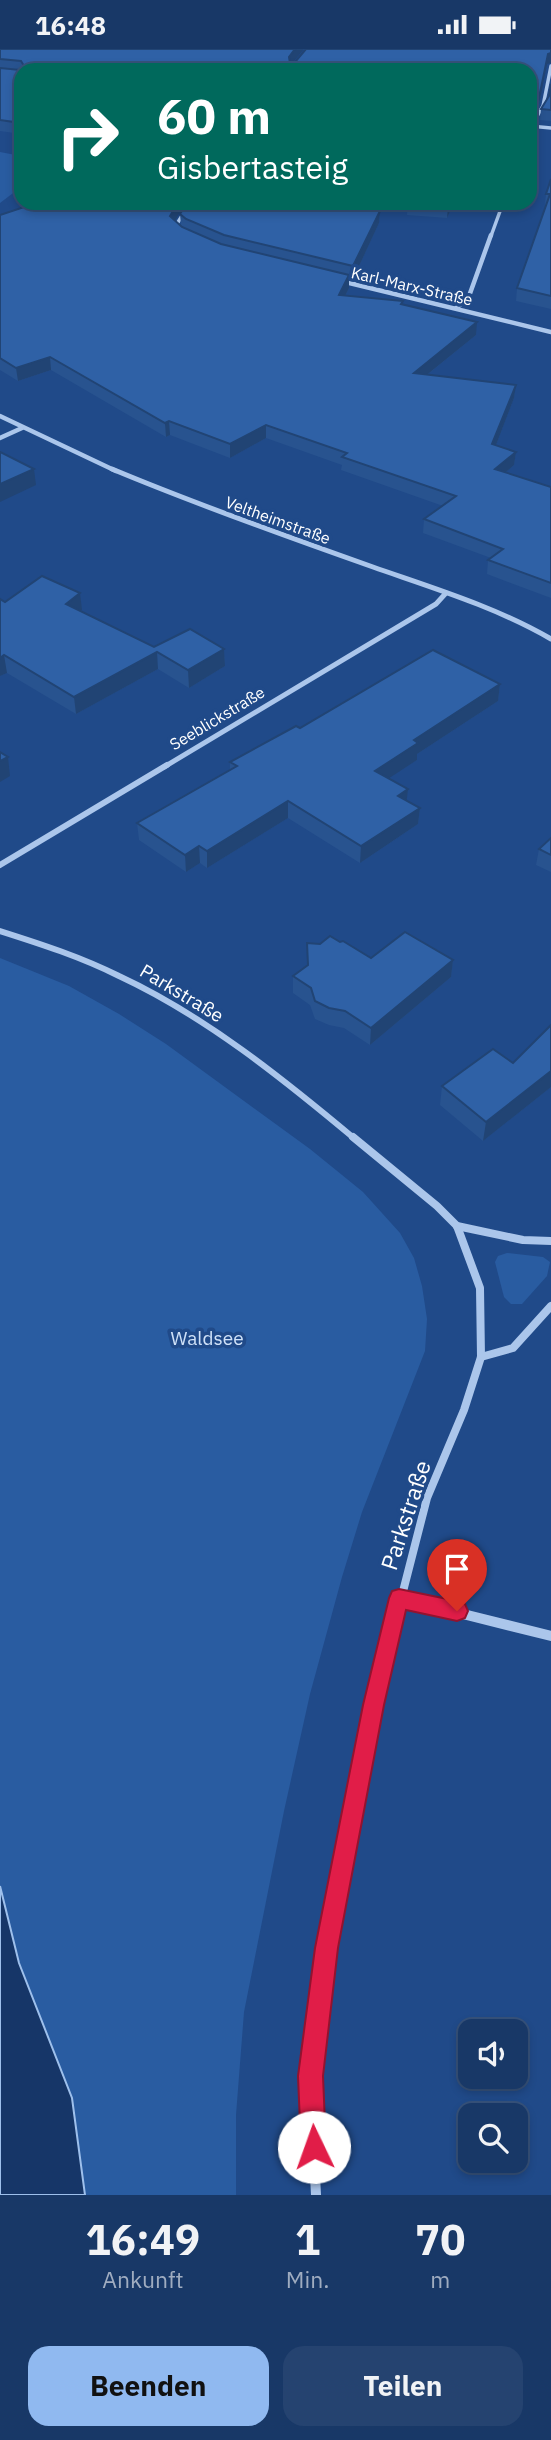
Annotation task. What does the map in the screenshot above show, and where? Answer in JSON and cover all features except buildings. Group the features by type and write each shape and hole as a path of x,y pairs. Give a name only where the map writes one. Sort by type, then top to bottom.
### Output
{"street":[{"path":"537,116 543,106 551,65"},
{"path":"181,233 175,227 186,210"},
{"path":"456,308 468,299 500,210"},
{"name":"Karl-Marx-Straße","path":"328,278 551,332"},
{"name":"Veltheimstraße","path":"0,416 82,457 200,505 446,593 527,625 551,639"},
{"path":"0,438 22,428"},
{"name":"Seeblickstraße","path":"0,865 436,604 446,593"},
{"name":"Parkstraße","path":"0,931 34,939 112,970 187,1014 262,1063 437,1206 457,1226 480,1288 481,1357 464,1410 427,1498 399,1598 373,1705 326,1948 310,2076 316,2195"},
{"path":"457,1226 523,1240 551,1241"},
{"path":"481,1357 513,1348 551,1306"},
{"path":"399,1598 551,1636"}],"green space":[{"path":"0,152 14,155 14,192 0,203"},
{"name":"Waldsee","path":"0,958 69,986 119,1014 166,1044 310,1149 363,1192 400,1233 414,1258 422,1286 427,1319 425,1351 362,1512 342,1577 310,1694 284,1811 244,2012 236,2115 236,2195 85,2195 72,2098 19,1963 0,1886"},
{"path":"507,1253 543,1257 550,1262 547,1276 522,1304 511,1304 504,1297 495,1262 498,1256"}],"shaded area":[{"path":"0,1886 19,1963 72,2098 85,2195 0,2195"}],"route":[{"path":"314,2147 310,2076 326,1948 373,1705 399,1598 457,1611"}]}
